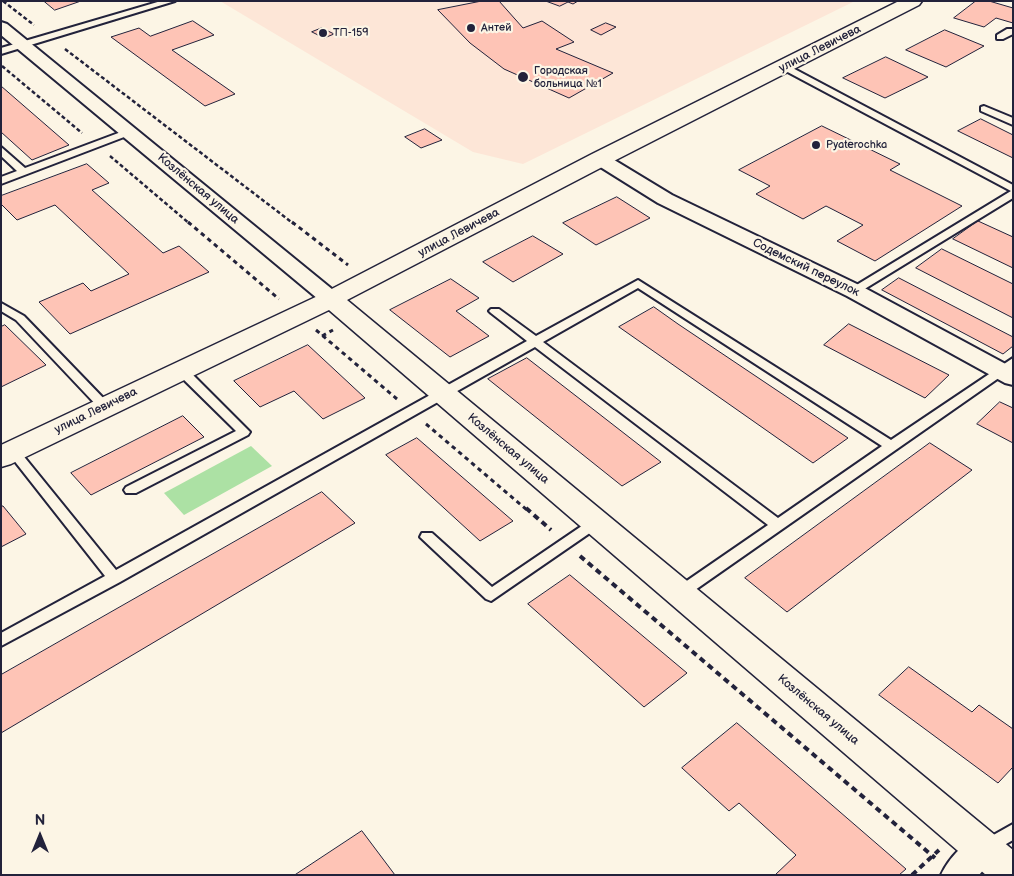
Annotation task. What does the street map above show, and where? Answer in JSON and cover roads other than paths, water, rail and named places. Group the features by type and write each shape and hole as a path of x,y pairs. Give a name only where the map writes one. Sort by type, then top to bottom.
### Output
{"street":[{"name":"улица Левичева","path":"7,454 331,299 600,159 913,1"},
{"name":"Козлёнская улица","path":"1,26 331,299 1013,874"},
{"name":"Содемский переулок","path":"600,159 666,199 854,291 1008,370"},
{"path":"949,868 982,849"}],"lane":[{"path":"1,52 171,1"},
{"path":"1000,37 1010,31 1013,32"},
{"path":"785,67 1013,190"},
{"path":"984,109 1013,122"},
{"path":"1,181 129,132"},
{"path":"1,150 24,172"},
{"path":"854,291 1013,194"},
{"path":"1,640 412,412 638,283 891,446"},
{"path":"1,306 20,318 106,407"},
{"path":"495,311 778,526"},
{"path":"131,490 244,432 181,370"},
{"path":"680,594 891,446 1008,370"},
{"path":"7,454 115,578"},
{"path":"426,537 491,595 595,522"},
{"path":"982,849 1013,831"}],"place":[{"name":"Антей","path":"471,28"},
{"name":"ТП-159","path":"323,33"},
{"name":"Городская больница №1","path":"523,77"},
{"name":"Pyaterochka","path":"816,145"}]}
